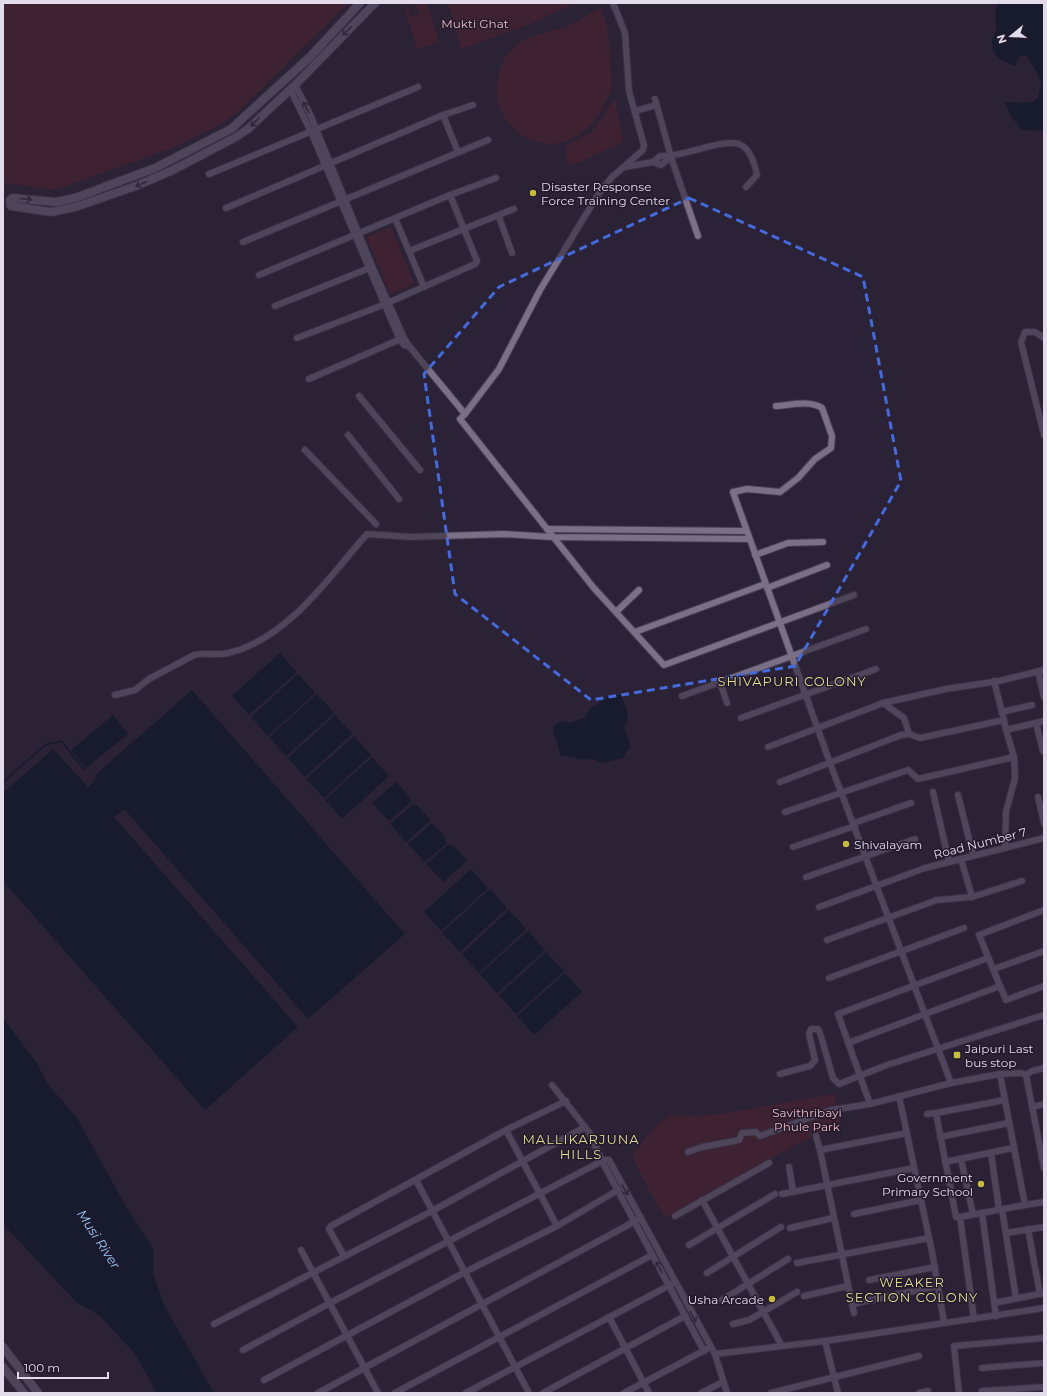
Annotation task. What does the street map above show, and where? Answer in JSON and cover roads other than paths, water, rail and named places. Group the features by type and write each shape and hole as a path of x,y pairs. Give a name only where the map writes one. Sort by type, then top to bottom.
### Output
{"street":[{"path":"360,3 311,56 253,112 231,129 155,168 75,198 56,202 14,198 10,200 11,206 51,212 64,210 136,186 189,161 248,129 293,87 375,3"},
{"path":"613,3 625,33 629,91 644,145 643,150 612,177 591,205 540,290 499,369 460,419 552,537 616,612 664,665 854,595"},
{"path":"293,87 314,130 370,268 402,339 465,414"},
{"path":"209,174 418,87"},
{"path":"635,111 655,102 671,157 698,236"},
{"path":"226,208 443,115 473,104"},
{"path":"443,115 458,152"},
{"path":"243,242 488,140"},
{"path":"623,168 653,162 661,165 671,157 730,142 740,144 753,159 757,175 746,187"},
{"path":"185,153 189,161"},
{"path":"259,275 450,194 496,178"},
{"path":"297,338 386,304 474,264 477,261 450,194"},
{"path":"409,251 514,209"},
{"path":"496,216 499,217 512,253"},
{"path":"395,218 424,286"},
{"path":"275,306 370,268"},
{"path":"1044,338 1040,334 1030,331 1025,332 1021,342 1044,435"},
{"path":"309,379 402,339"},
{"path":"360,396 420,470"},
{"path":"776,406 810,403 816,404 822,408 832,436 832,445 828,450 815,458 798,478 780,492 747,489 733,492 830,763 951,1083"},
{"path":"1037,405 1044,403"},
{"path":"348,435 399,499"},
{"path":"305,450 376,524"},
{"path":"546,529 746,531"},
{"path":"652,531 652,538"},
{"path":"115,695 135,690 149,679 194,655 201,653 227,654 255,642 282,626 297,615 367,534 411,537 504,534 552,537 749,539"},
{"path":"755,555 788,543 823,542"},
{"path":"635,632 828,565"},
{"path":"616,612 639,590"},
{"path":"682,696 791,655 866,629"},
{"path":"741,718 876,669"},
{"path":"768,747 883,703 946,689 1041,671 1044,697"},
{"path":"994,681 1014,757 1015,778 1006,812 1005,848"},
{"path":"720,682 728,703"},
{"path":"883,703 904,718 909,734"},
{"path":"1002,712 1032,705"},
{"path":"780,782 901,735 909,734 920,738 1004,720"},
{"path":"1006,730 1044,721"},
{"path":"1036,723 1043,751"},
{"path":"785,812 908,770 918,780 1014,757"},
{"path":"932,792 949,862"},
{"path":"958,794 973,855"},
{"path":"1038,796 1044,822"},
{"path":"793,847 911,803"},
{"name":"Road Number 7","path":"819,907 876,885 961,858 1044,838"},
{"path":"806,877 915,839"},
{"path":"961,858 972,897"},
{"path":"827,940 937,900 972,897 1022,880"},
{"path":"1044,910 980,935 1006,1000 1044,986"},
{"path":"829,978 964,928"},
{"path":"994,969 1044,951"},
{"path":"870,1104 838,1014 988,958"},
{"path":"848,1043 1000,986"},
{"path":"780,1074 813,1064 814,1060 809,1034 811,1029 818,1029 835,1082 839,1084 938,1048 1044,1015"},
{"path":"1026,1075 1032,1071 1044,1068"},
{"path":"688,1152 702,1147 739,1140 742,1132 756,1132 760,1136 831,1110 870,1104 951,1083 1000,1074 1021,1073 1026,1075"},
{"path":"1000,1074 1025,1205"},
{"path":"1026,1075 1041,1140 1044,1168"},
{"path":"552,1085 585,1127 604,1160 652,1255 704,1351"},
{"path":"899,1096 935,1267 944,1322"},
{"path":"927,1114 1005,1100"},
{"path":"344,1256 330,1229 331,1226 506,1130 566,1101"},
{"path":"1033,1107 1044,1104"},
{"path":"936,1113 956,1217 1044,1202"},
{"path":"940,1137 1009,1123"},
{"path":"214,1324 432,1211 585,1127"},
{"path":"506,1130 557,1226"},
{"path":"820,1150 907,1133"},
{"path":"816,1136 854,1312"},
{"path":"945,1162 1013,1148"},
{"path":"991,1153 1016,1298"},
{"path":"961,1159 974,1214"},
{"path":"243,1350 330,1302 449,1242 604,1160 609,1160 715,1354 727,1393"},
{"path":"675,1216 769,1163"},
{"path":"789,1167 794,1191"},
{"path":"782,1194 914,1168"},
{"path":"416,1180 529,1393"},
{"path":"264,1380 465,1272 557,1226 618,1190"},
{"path":"689,1245 775,1194"},
{"path":"702,1200 782,1346"},
{"path":"854,1214 921,1200"},
{"path":"982,1213 996,1316"},
{"path":"960,1217 974,1319"},
{"path":"318,1393 641,1218"},
{"path":"790,1228 834,1218"},
{"path":"707,1273 781,1227"},
{"path":"1006,1233 1044,1227"},
{"path":"994,1303 1042,1293 1028,1229"},
{"path":"797,1263 929,1238"},
{"path":"302,1250 378,1393"},
{"path":"395,1393 652,1255"},
{"path":"722,1300 788,1259"},
{"path":"869,1280 935,1267"},
{"path":"466,1393 675,1282"},
{"path":"804,1296 848,1286"},
{"path":"852,1304 938,1286"},
{"path":"733,1324 749,1320 797,1292"},
{"path":"715,1354 825,1340 1044,1308"},
{"path":"543,1393 685,1316"},
{"path":"609,1317 649,1393"},
{"path":"959,1393 954,1346 1044,1338"},
{"path":"825,1340 838,1393"},
{"path":"3,1347 38,1393"},
{"path":"624,1393 710,1347"},
{"path":"771,1393 834,1376 920,1356"},
{"path":"982,1368 1044,1363"},
{"path":"4,1372 24,1393"},
{"path":"701,1393 723,1382"},
{"path":"982,1391 1044,1386"},
{"path":"919,1393 928,1391"}],"water":[{"path":"998,3 1044,3 1044,131 1022,130 1010,115 1005,102 1032,102 1038,98 1041,83 1037,72 1026,55 1020,56 1015,66 998,58 993,51 992,40 996,31 995,14"},
{"path":"280,653 297,672 249,715 232,696"},
{"path":"298,674 315,693 268,736 251,717"},
{"path":"192,690 405,934 308,1019 124,809 114,817 298,1027 205,1110 3,881 3,793 53,749 88,787 97,778 95,775"},
{"path":"317,694 334,713 286,756 269,737"},
{"path":"611,695 621,695 627,711 628,716 624,727 631,747 625,753 624,758 600,763 593,759 588,760 584,758 578,760 574,757 561,756 553,734 554,726 561,721 569,723 584,718 590,709"},
{"path":"113,715 128,734 86,768 71,750"},
{"path":"335,715 352,734 305,777 288,758"},
{"path":"354,736 371,755 324,798 306,779"},
{"path":"372,757 389,776 342,819 325,800"},
{"path":"396,782 410,797 409,799 411,802 389,821 372,803"},
{"path":"413,804 415,806 417,805 431,820 406,842 390,824"},
{"path":"432,823 446,838 445,840 447,843 425,862 408,844"},
{"path":"449,844 451,847 453,845 467,861 443,882 426,864"},
{"path":"471,869 488,888 441,931 424,912"},
{"path":"490,889 507,908 460,952 442,933"},
{"path":"509,910 526,929 479,973 462,954"},
{"path":"528,931 545,950 497,993 480,974"},
{"path":"546,952 564,971 516,1014 499,995"},
{"path":"565,973 582,992 534,1035 517,1016"},
{"name":"Musi River","path":"3,1018 37,1063 47,1083 77,1118 128,1210 153,1248 153,1272 164,1305 214,1393 157,1393 135,1354 99,1315 76,1302 3,1224"}],"waterway":[{"path":"3,782 45,745 61,741 84,769"}],"place":[{"name":"Disaster Response Force Training Center","path":"533,193"},
{"name":"Shivalayam","path":"846,844"},
{"name":"Jaipuri Last bus stop","path":"957,1055"},
{"name":"Government Primary School","path":"981,1184"},
{"name":"Usha Arcade","path":"772,1299"}],"district":[{"name":"SHIVAPURI COLONY","path":"792,681"},
{"name":"MALLIKARJUNA HILLS","path":"581,1146"},
{"name":"WEAKER SECTION COLONY","path":"912,1290"}],"park label":[{"name":"Mukti Ghat","path":"475,23"},
{"name":"Savithribayi Phule Park","path":"807,1119"}]}
